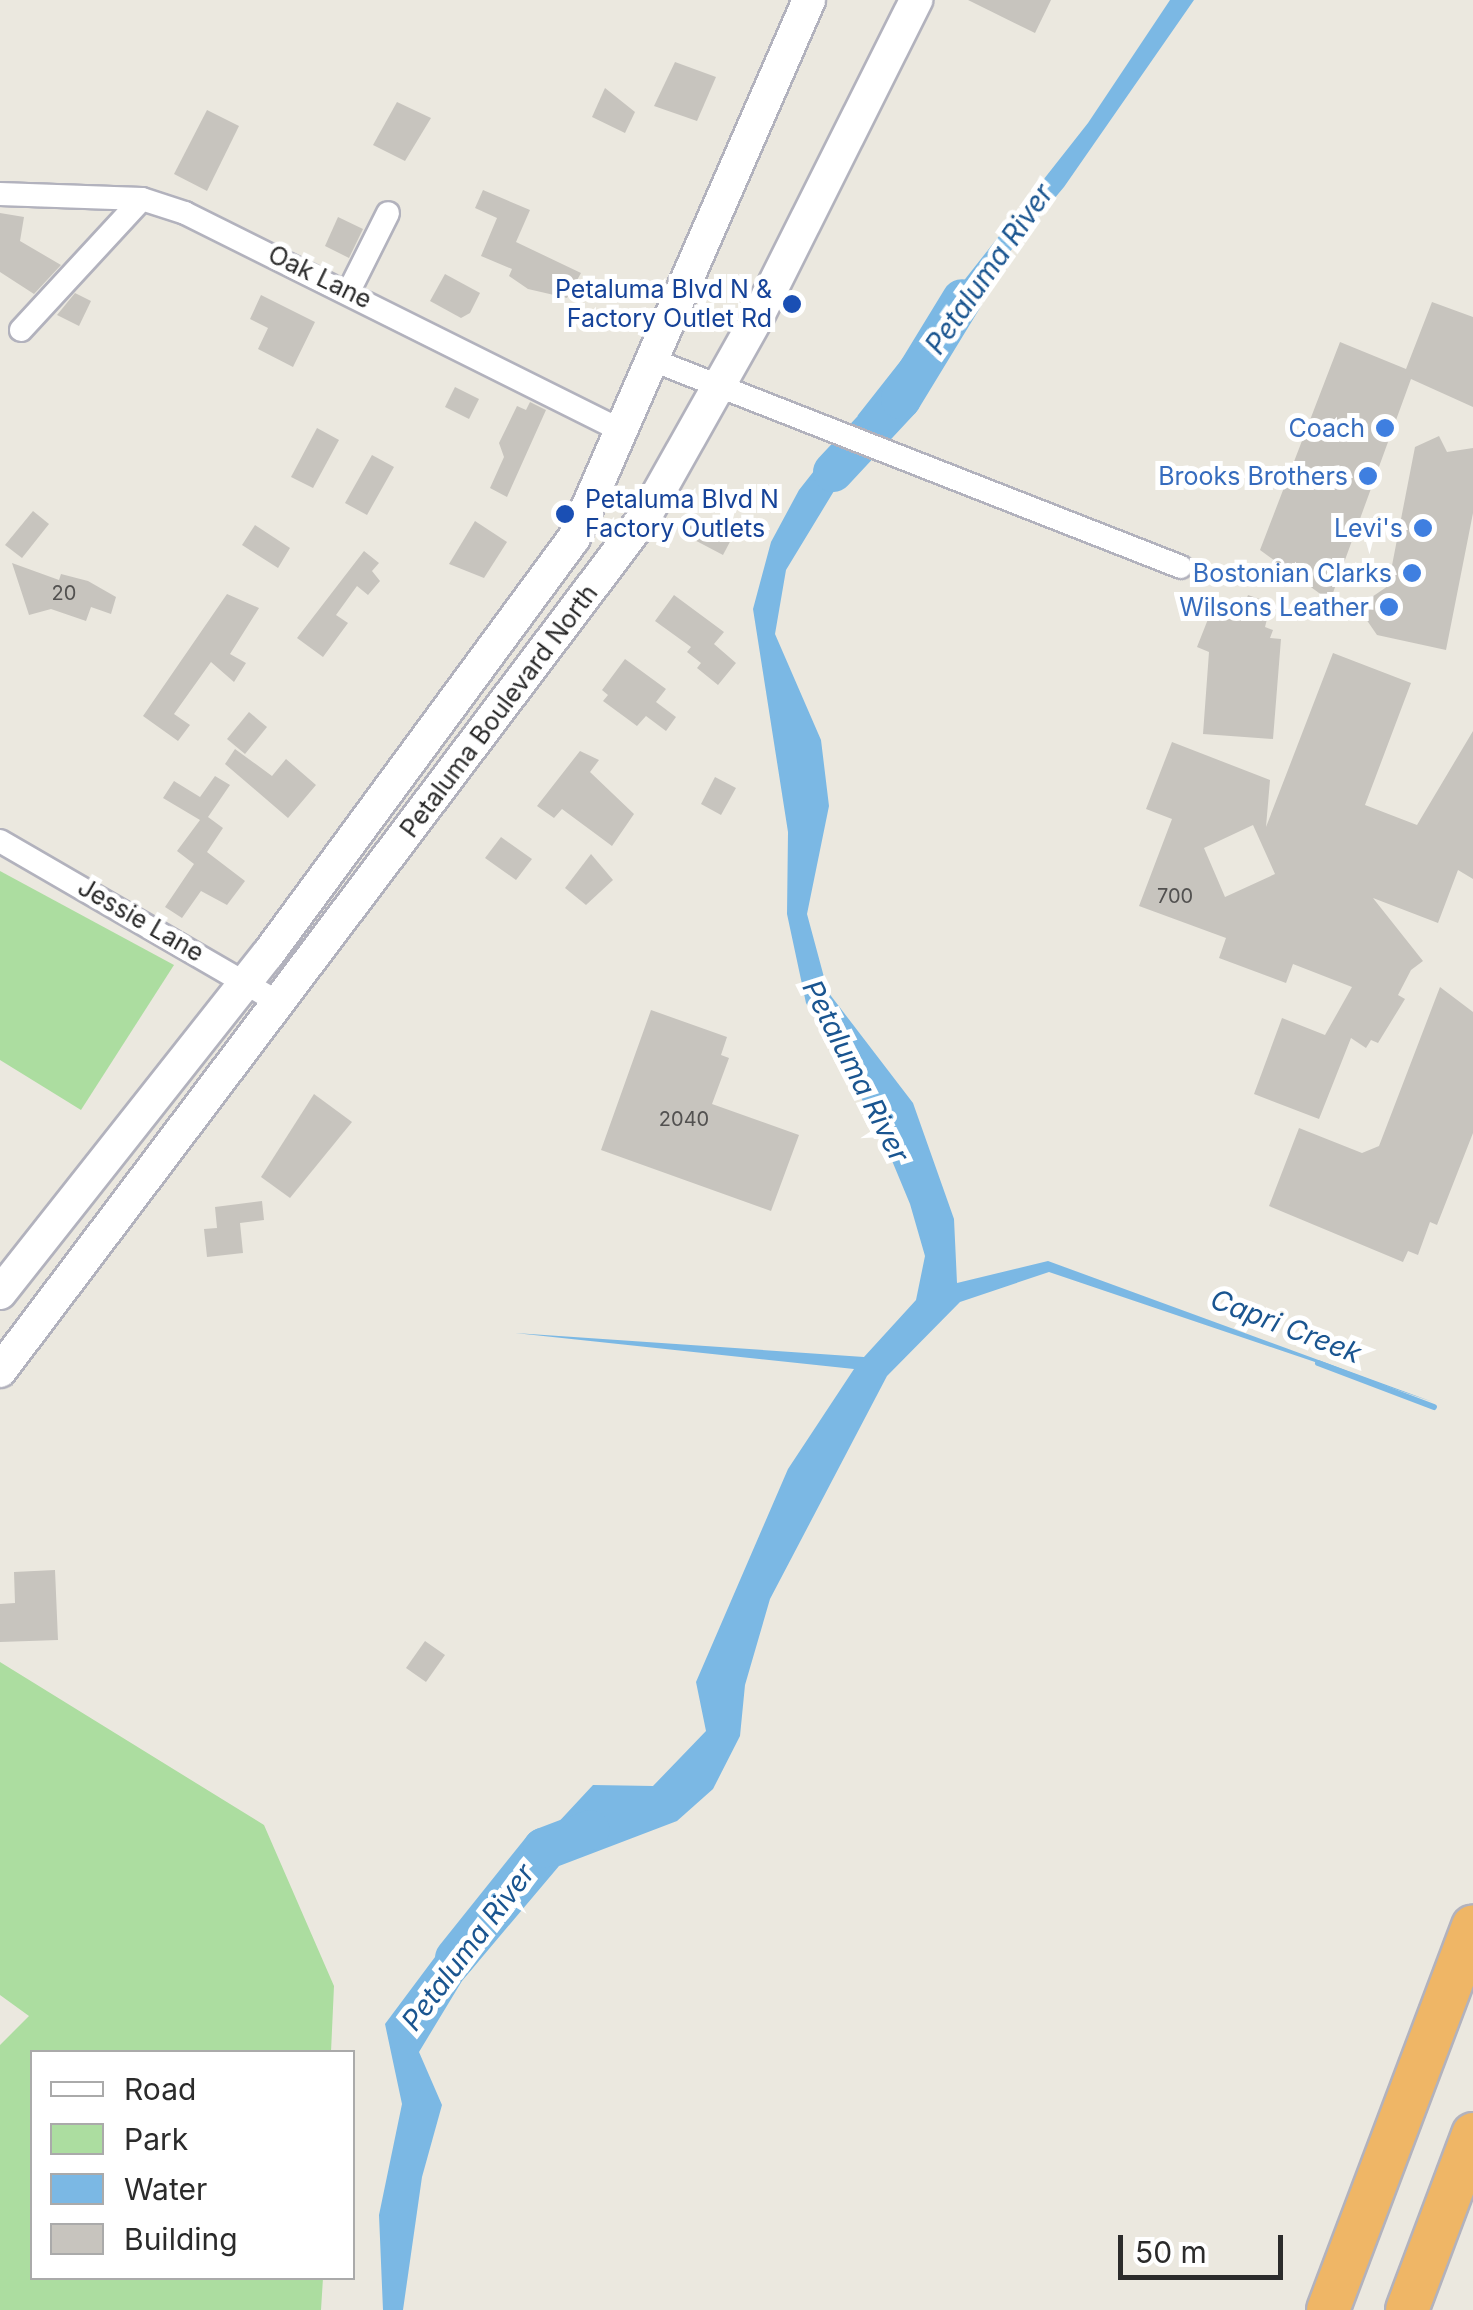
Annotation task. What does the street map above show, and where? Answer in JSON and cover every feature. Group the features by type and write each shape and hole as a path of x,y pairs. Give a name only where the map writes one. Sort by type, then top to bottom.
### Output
{"highway":[{"path":"1328,2310 1473,1926"},
{"path":"1408,2310 1473,2134"}],"main road":[{"name":"Petaluma Boulevard North","path":"0,1293 246,982 574,538 809,0"},
{"name":"Petaluma Boulevard North","path":"0,1371 646,514 721,387 916,0"}],"street":[{"name":"Oak Lane","path":"0,194 142,199 185,213 349,291 620,430"},
{"path":"20,330 142,199"},
{"path":"349,291 388,213"},
{"path":"650,360 1181,567"},
{"name":"Jessie Lane","path":"0,841 280,1003"}],"green space":[{"path":"0,871 174,965 81,1110 0,1060"},
{"path":"0,1662 264,1825 334,1986 331,2050 30,2050 30,2280 323,2280 321,2310 0,2310 0,2045 29,2016 0,1995"}],"water":[{"path":"1170,0 1194,0 1064,187 899,384 786,570 775,634 821,740 829,806 807,914 828,992 913,1103 954,1219 957,1283 1048,1261 1433,1402 1049,1272 960,1302 887,1376 770,1599 745,1685 740,1736 713,1789 677,1821 559,1866 462,1981 419,2052 442,2105 422,2177 403,2310 383,2310 379,2215 402,2104 385,2024 441,1949 516,1896 553,1828 593,1785 653,1786 706,1731 696,1682 788,1469 854,1369 515,1333 864,1357 916,1300 925,1256 910,1204 878,1127 806,1003 787,914 788,832 753,609 771,542 799,490 1088,123"}],"pier":[{"path":"853,414 880,424 850,473 816,461"}],"building":[{"path":"968,0 1051,0 1035,33"},
{"path":"675,62 716,77 697,121 654,106"},
{"path":"605,88 635,112 625,133 592,117"},
{"path":"397,102 431,118 405,161 373,145"},
{"path":"207,110 239,126 207,191 174,174"},
{"path":"483,190 530,210 516,242 581,273 567,298 528,289 509,276 512,269 481,256 497,218 475,208"},
{"path":"0,213 24,217 20,241 61,265 34,294 0,272"},
{"path":"338,217 363,229 349,258 325,246"},
{"path":"445,274 480,293 470,313 461,318 430,301"},
{"path":"75,293 91,301 79,326 57,315"},
{"path":"261,295 315,322 293,367 258,349 268,328 250,319"},
{"path":"1432,302 1473,317 1473,407 1411,379 1330,601 1260,550 1340,342 1406,369"},
{"path":"455,387 479,399 469,419 445,407"},
{"path":"530,402 546,410 507,497 490,488 504,457 499,443 517,406 526,410"},
{"path":"317,428 339,440 313,488 291,477"},
{"path":"1439,436 1447,452 1473,448 1473,513 1446,650 1377,635 1366,619 1369,599 1388,586 1415,447"},
{"path":"372,455 394,467 367,515 345,503"},
{"path":"33,511 49,524 22,558 5,545"},
{"path":"695,516 733,536 723,555 685,535"},
{"path":"475,521 507,542 484,578 449,564"},
{"path":"255,525 290,548 278,568 242,545"},
{"path":"364,551 379,563 372,571 380,581 368,595 357,586 336,615 348,623 323,657 297,638"},
{"path":"12,563 59,580 61,574 88,581 116,597 111,614 91,607 86,621 51,609 29,615"},
{"path":"227,594 259,608 230,654 246,663 234,682 211,662 174,714 190,725 178,741 143,716"},
{"path":"674,595 724,632 714,644 736,663 718,685 697,668 701,663 687,652 691,647 655,621"},
{"path":"1248,595 1271,603 1265,627 1273,630 1270,638 1281,639 1273,739 1203,734 1209,652 1197,647 1212,609 1239,619"},
{"path":"1333,653 1411,683 1365,805 1417,825 1473,731 1473,879 1458,870 1438,923 1373,898 1423,961 1411,970 1398,995 1405,999 1378,1043 1371,1040 1366,1048 1351,1038 1319,1119 1254,1094 1282,1018 1325,1035 1352,987 1293,964 1286,983 1219,958 1226,938 1139,906 1172,819 1146,809 1172,742 1270,780 1266,827","holes":["1253,825 1275,874 1225,897 1204,848"]},
{"path":"625,659 666,689 656,702 676,717 666,731 646,716 637,726 603,701 608,695 602,690"},
{"path":"249,712 267,727 245,754 227,739"},
{"path":"235,749 272,776 286,759 316,785 288,818 225,764"},
{"path":"580,751 599,760 590,772 634,814 612,846 562,809 554,818 537,806"},
{"path":"215,776 230,785 208,817 223,828 207,852 245,881 227,905 201,891 182,918 165,907 194,864 177,851 200,820 163,798 174,781 200,797"},
{"path":"715,777 736,788 721,815 701,804"},
{"path":"501,837 532,859 516,880 485,858"},
{"path":"591,854 613,880 586,905 565,888"},
{"path":"1440,987 1473,1012 1473,1133 1437,1225 1430,1222 1418,1255 1408,1251 1403,1262 1269,1206 1299,1128 1362,1153 1379,1146"},
{"path":"651,1010 727,1037 721,1055 729,1058 712,1104 799,1135 771,1211 601,1150"},
{"path":"314,1094 352,1122 290,1198 261,1177"},
{"path":"262,1201 264,1220 240,1223 243,1253 207,1257 204,1229 217,1228 215,1207"},
{"path":"55,1570 58,1640 0,1642 0,1604 15,1603 14,1572"},
{"path":"425,1641 445,1655 426,1682 406,1668"}],"waterway":[{"name":"Petaluma River","path":"833,472 901,399 962,299"},
{"name":"Capri Creek","path":"1318,1363 1434,1407"},
{"name":"Petaluma River","path":"455,1958 543,1848 590,1830"}],"place":[{"name":"Petaluma Blvd N & Factory Outlet Rd","path":"792,304"},
{"name":"Coach","path":"1385,428"},
{"name":"Brooks Brothers","path":"1368,476"},
{"name":"Petaluma Blvd N Factory Outlets","path":"565,514"},
{"name":"Levi's","path":"1423,528"},
{"name":"Bostonian Clarks","path":"1412,573"},
{"name":"Wilsons Leather","path":"1389,607"}]}
